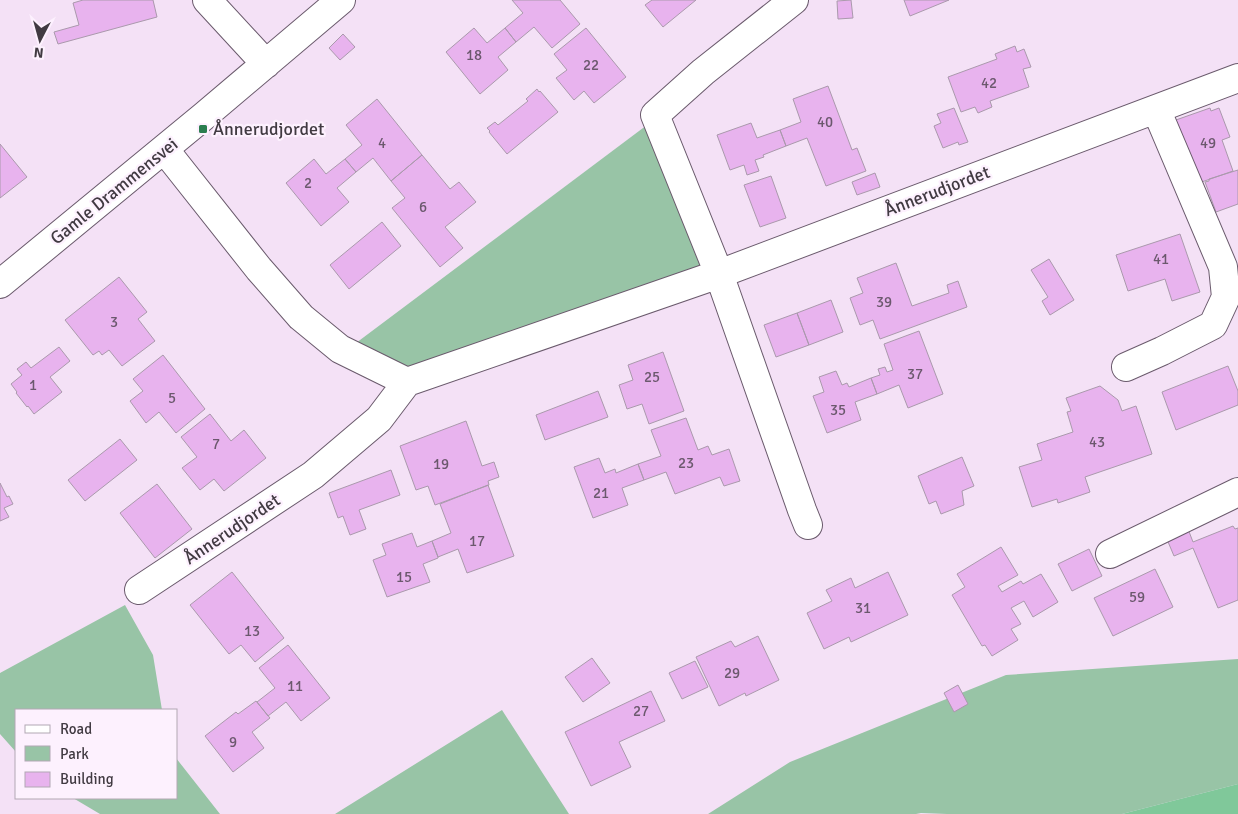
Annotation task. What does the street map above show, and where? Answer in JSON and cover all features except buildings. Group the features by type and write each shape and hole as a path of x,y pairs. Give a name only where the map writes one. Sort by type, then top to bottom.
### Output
{"street":[{"path":"208,0 266,64"},
{"name":"Gamle Drammensvei","path":"0,284 341,0"},
{"path":"794,0 703,72 655,115 719,274 808,525"},
{"name":"Ånnerudjordet","path":"139,590 313,475 379,419 407,382 719,274 1238,78"},
{"path":"1126,367 1212,325 1226,297 1224,267 1156,108"},
{"path":"164,149 259,269 301,317 340,349 407,382"},
{"path":"1110,554 1238,492"}],"green space":[{"path":"647,125 710,281 414,392 352,346"},
{"path":"125,605 153,655 162,709 15,709 15,751 0,734 0,673"},
{"path":"1238,659 1238,784 1122,814 708,814 790,762 1006,675"},
{"path":"502,710 569,814 335,814"},
{"path":"178,761 220,814 100,814 75,799 178,799"}],"shaded area":[{"path":"1238,784 1238,814 1122,814"}],"place":[{"name":"Ånnerudjordet","path":"203,129"}]}
